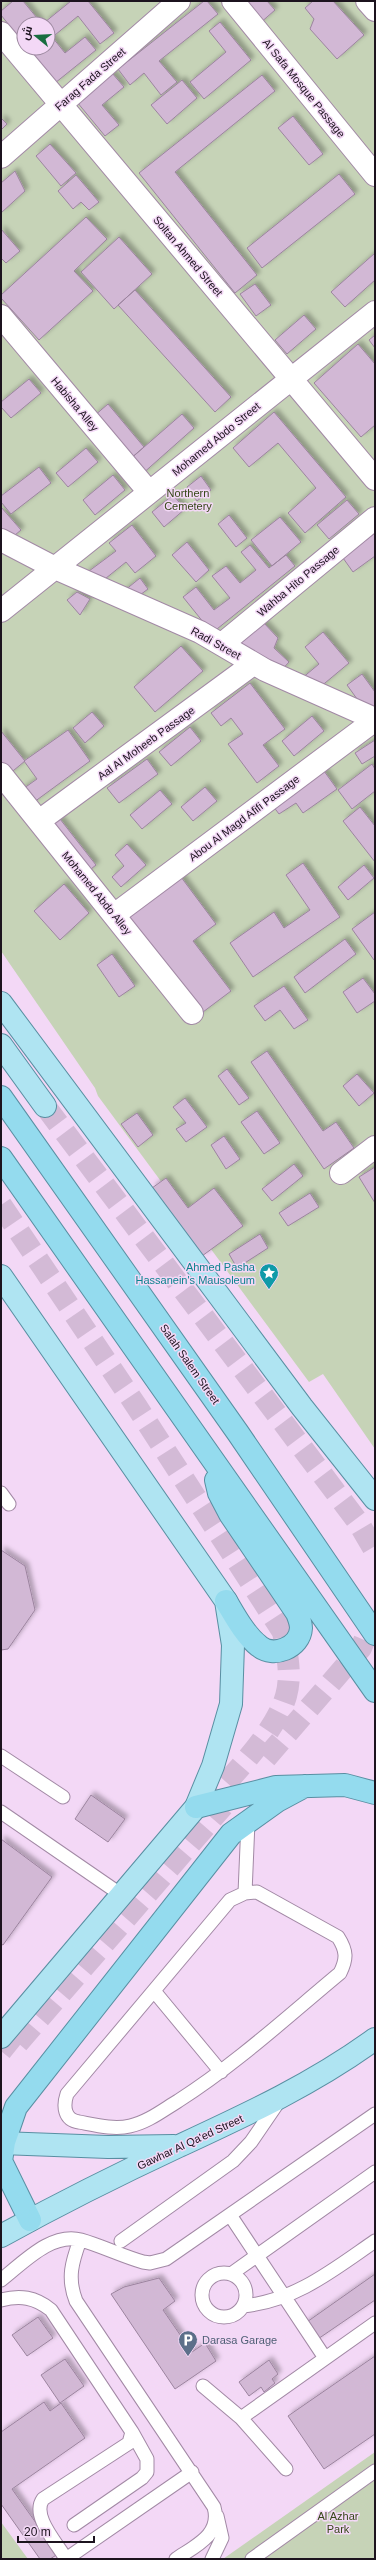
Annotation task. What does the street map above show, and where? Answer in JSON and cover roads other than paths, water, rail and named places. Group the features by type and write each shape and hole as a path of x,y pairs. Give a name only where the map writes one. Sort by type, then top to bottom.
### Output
{"highway":[{"name":"Salah Salem Street","path":"1,1098 238,1433 375,1634"},
{"path":"1,1158 213,1463 375,1691"},
{"path":"213,1463 219,1493 230,1514 297,1613 301,1628 299,1637 285,1649 275,1651 260,1647 226,1601"},
{"path":"196,1807 276,1787 345,1785 375,1792"},
{"path":"30,2220 1,2161 3,2142 16,2107 231,1834 305,1786"}],"main road":[{"path":"1,1003 302,1406 375,1499"},
{"path":"1,1045 45,1106"},
{"path":"1,1276 226,1601 233,1645 231,1704 213,1766 196,1807 123,1896 1,2037"},
{"name":"Gawhar Al Qa'ed Street","path":"1,2236 179,2146 280,2099 336,2068 375,2039"},
{"path":"3,2142 108,2147 179,2146"}],"street":[{"name":"Farag Fada Street","path":"1,157 179,1"},
{"name":"Al Safa Mosque Passage","path":"233,1 375,175"},
{"path":"367,1 375,10"},
{"name":"Soltan Ahmed Street","path":"1,33 375,479"},
{"name":"Mohamed Abdo Street","path":"1,611 375,312"},
{"name":"Habisha Alley","path":"1,316 149,492"},
{"name":"Wahba Hito Passage","path":"222,644 375,518"},
{"name":"Radi Street","path":"1,540 55,568 200,632 253,664 375,720"},
{"name":"Aal Al Moheeb Passage","path":"39,821 253,664"},
{"name":"Abou Al Magd Afifi Passage","path":"114,915 375,720"},
{"name":"Mohamed Abdo Alley","path":"1,774 192,1013"},
{"path":"341,1173 375,1147"}],"lane":[{"path":"1,1756 63,1797"},
{"path":"1,1812 123,1896"},
{"path":"245,1893 248,1822"},
{"path":"257,1892 338,1937 345,1948 346,1962 340,1973 221,2072 153,2117 129,2126 102,2126 75,2122 67,2115 64,2104 67,2094 154,1991 230,1900 245,1893 257,1892"},
{"path":"154,1991 221,2072"},
{"path":"120,2241 233,2161 251,2142 280,2099"},
{"path":"1,2280 46,2246 57,2241 80,2240 127,2258 150,2263 158,2262 172,2256 375,2114"},
{"path":"231,2274 375,2172"},
{"path":"230,2215 325,2358"},
{"path":"80,2240 71,2265 70,2278 76,2301 192,2472 214,2507 222,2530 222,2538 212,2559"},
{"path":"243,2306 264,2304 286,2298 323,2278 375,2241"},
{"path":"223,2273 231,2274 243,2283 246,2299 243,2306 237,2312 222,2316 208,2309 204,2302 203,2290 209,2280 223,2273"},
{"path":"1,2300 14,2296 24,2297 38,2302 50,2310 132,2432 147,2459 148,2472 142,2478 74,2525"},
{"path":"242,2418 375,2323"},
{"path":"204,2386 242,2418 286,2469"},
{"path":"132,2432 129,2443 43,2499 40,2503 39,2515 66,2559 192,2472"},
{"path":"252,2559 375,2471"},
{"path":"176,2559 210,2535 216,2522 216,2514"}],"tunnel":[{"path":"45,1106 358,1522 375,1551"},
{"path":"1,1205 137,1407 283,1632 289,1680 286,1696 280,1711 261,1742 200,1813"},
{"path":"266,1758 361,1648 375,1615"},
{"path":"18,2043 223,1806"},
{"path":"1,2051 22,2025"}],"place":[{"name":"Ahmed Pasha Hassanein's Mausoleum","path":"269,1290"},
{"name":"Darasa Garage","path":"188,2357"}],"park label":[{"name":"Northern Cemetery","path":"188,499"},
{"name":"Al Azhar Park","path":"338,2522"}]}
